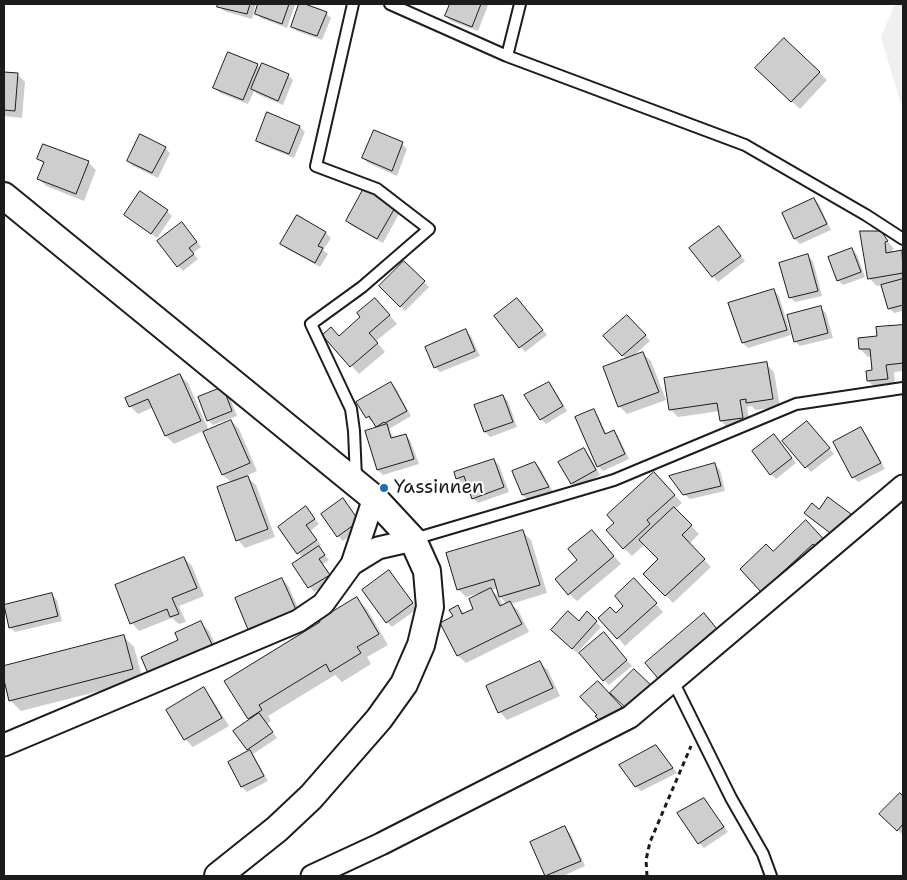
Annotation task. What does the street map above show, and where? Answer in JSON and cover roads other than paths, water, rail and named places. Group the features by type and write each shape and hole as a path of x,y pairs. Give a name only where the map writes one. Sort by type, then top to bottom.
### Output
{"street":[{"path":"4,196 365,491 413,540 427,571 430,607 421,645 404,684 379,719 311,797 277,829 218,876"},
{"path":"312,876 381,844 630,717 903,486"},
{"path":"352,564 365,491"},
{"path":"4,745 298,621 323,604 352,564 378,548 413,540"}],"lane":[{"path":"353,4 316,166 378,189 429,229 362,287 310,324 351,409 365,491"},
{"path":"390,4 507,56 744,145 866,215 903,239"},
{"path":"507,56 520,4"},
{"path":"413,540 614,480 796,404 903,388"},
{"path":"673,681 732,798 763,854 771,876"}],"place":[{"name":"Yassinnen","path":"384,488"}]}
